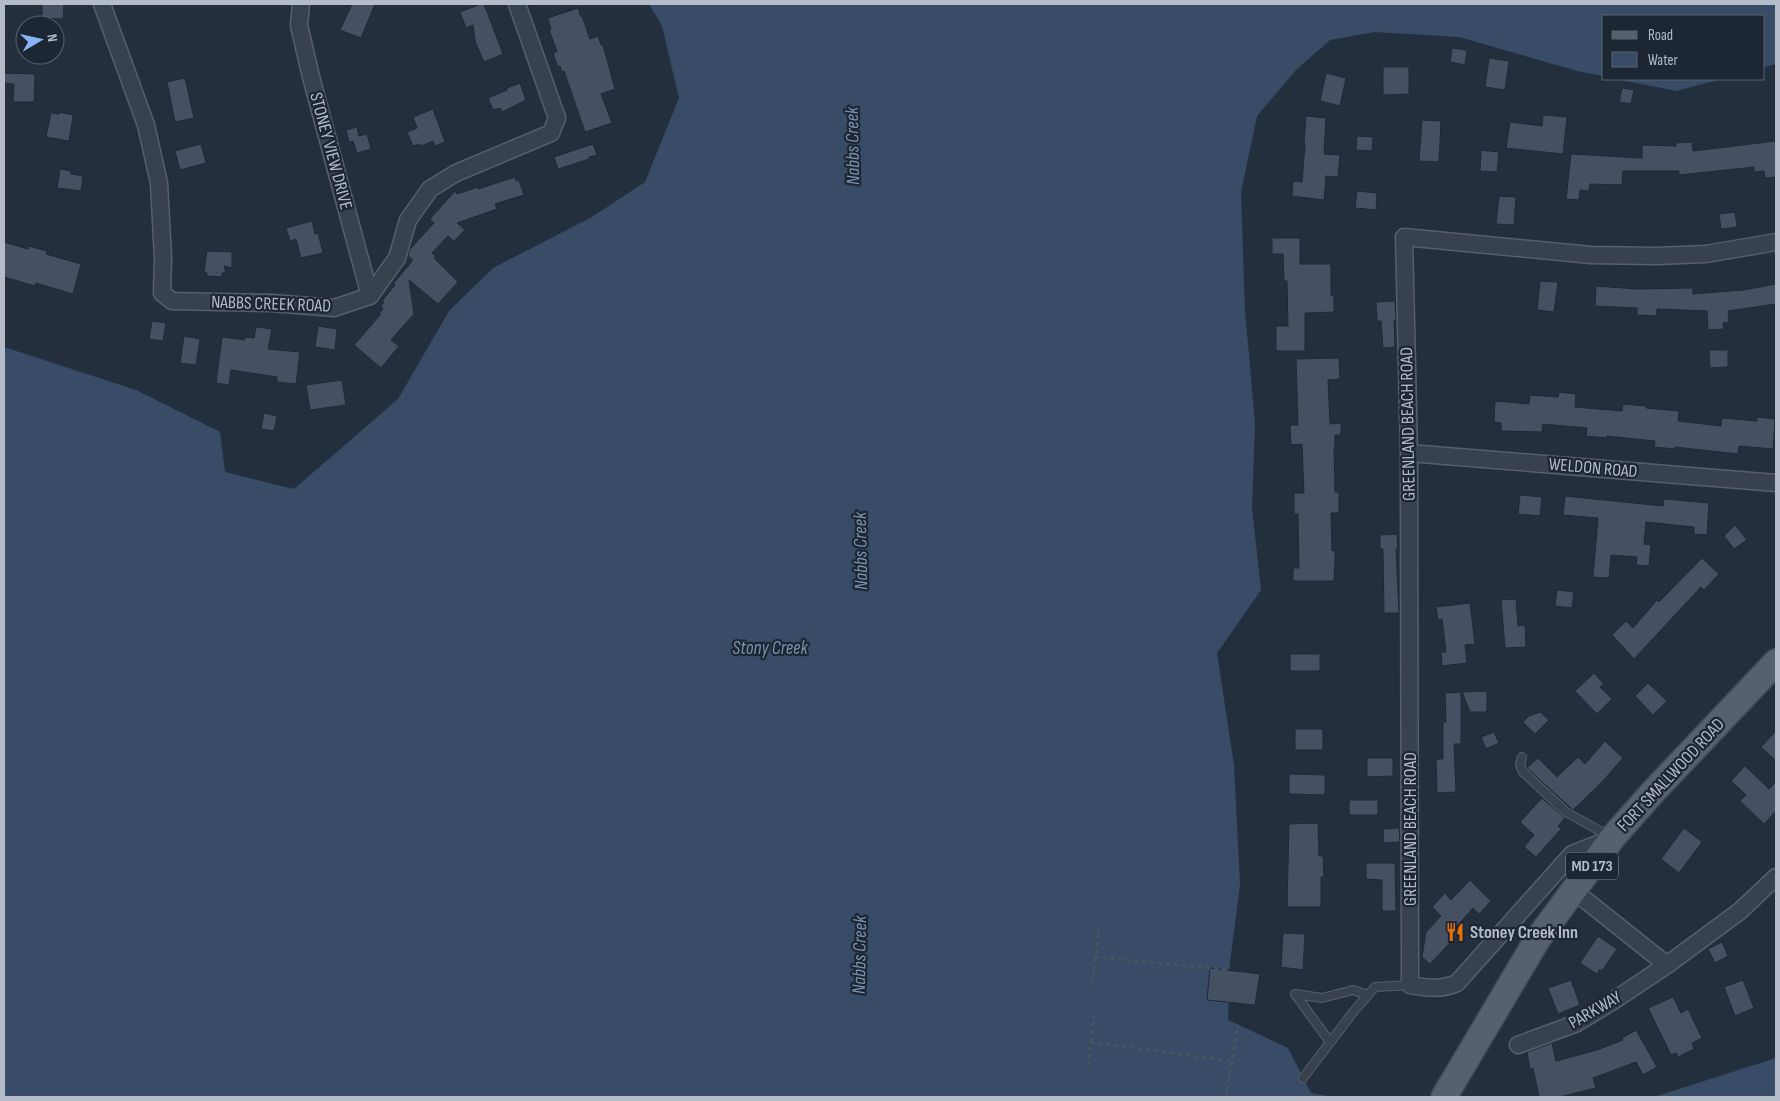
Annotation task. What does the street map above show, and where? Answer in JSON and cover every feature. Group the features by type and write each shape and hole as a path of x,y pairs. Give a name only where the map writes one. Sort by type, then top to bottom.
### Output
{"main road":[{"name":"FORT SMALLWOOD ROAD","path":"1444,1097 1537,940 1614,838 1653,792 1776,662"}],"street":[{"name":"NABBS CREEK ROAD","path":"102,4 146,124 159,183 163,258 162,292 172,301 272,303 334,308 370,296"},
{"name":"STONEY VIEW DRIVE","path":"301,4 299,25 311,77 370,296"},
{"path":"370,296 397,258 408,220 430,189 456,173 552,133 557,118 517,4"},
{"name":"GREENLAND BEACH ROAD","path":"1410,985 1409,453 1404,237 1592,254 1647,256 1706,254 1776,242"},
{"name":"WELDON ROAD","path":"1409,453 1776,483"},
{"path":"1410,985 1435,989 1457,983 1572,854 1614,838"},
{"name":"PARKWAY","path":"1518,1046 1576,1023 1610,1003 1667,965 1740,911 1776,877"},
{"path":"1574,891 1667,965"},
{"path":"1527,904 1554,917"}],"lane":[{"path":"1522,757 1520,765 1523,772 1566,812 1614,838"},
{"path":"1303,1078 1375,987 1410,985"},
{"path":"1330,1042 1295,994 1322,998 1353,990 1368,995"}],"path":[{"path":"1092,985 1099,928"},
{"path":"1095,957 1230,970"},
{"path":"1088,1066 1094,1015"},
{"path":"1226,1097 1238,1025"},
{"path":"1091,1042 1232,1061"}],"water":[{"name":"Stony Creek","path":"649,4 1776,4 1776,64 1765,67 1765,15 1602,15 1602,76 1581,72 1459,37 1375,32 1330,40 1296,70 1257,116 1241,192 1245,310 1255,424 1252,508 1261,590 1217,653 1234,765 1240,885 1230,962 1228,1020 1288,1048 1311,1093 1333,1097 4,1097 4,347 136,390 220,432 225,472 294,489 398,399 449,311 493,268 592,217 645,182 679,98 662,26"},
{"path":"1621,80 1717,80 1676,91"},
{"path":"1776,1058 1776,1097 1654,1097"}],"building":[{"path":"42,4 64,4 63,15 42,15"},
{"path":"352,4 375,4 361,38 340,30"},
{"path":"484,4 503,54 484,62 475,41 473,25 466,28 460,12"},
{"path":"578,8 590,39 598,36 601,45 603,45 615,89 601,94 612,123 585,132 564,71 562,72 560,66 558,67 553,54 557,51 549,30 551,30 548,18"},
{"path":"1452,48 1467,50 1465,65 1450,62"},
{"path":"1489,58 1509,61 1505,90 1485,87"},
{"path":"1383,67 1409,67 1409,94 1383,95"},
{"path":"4,73 35,74 34,102 13,102 14,84 4,83"},
{"path":"1326,73 1346,78 1340,106 1320,101"},
{"path":"185,78 194,118 175,122 167,82"},
{"path":"520,83 526,100 502,112 500,108 493,110 488,98"},
{"path":"1622,88 1634,90 1631,104 1619,102"},
{"path":"433,109 445,142 435,146 433,141 421,146 420,144 413,146 407,132 417,128 413,117"},
{"path":"59,112 73,115 69,141 46,137 51,113 59,114"},
{"path":"1543,115 1567,117 1563,154 1506,148 1510,122 1542,126"},
{"path":"1306,116 1326,118 1324,154 1340,155 1338,177 1326,176 1324,200 1292,196 1293,181 1302,182"},
{"path":"1422,120 1441,121 1439,162 1419,161"},
{"path":"357,127 359,136 367,134 371,149 357,153 353,141 349,142 346,130"},
{"path":"1357,136 1373,137 1372,151 1356,150"},
{"path":"1776,141 1776,177 1765,178 1764,171 1754,172 1754,167 1679,175 1679,171 1623,171 1622,185 1590,184 1589,191 1580,190 1579,200 1566,199 1571,154 1642,158 1642,145 1676,146 1676,143 1692,142 1693,151"},
{"path":"201,144 206,163 180,170 175,151"},
{"path":"593,144 597,155 558,169 554,157"},
{"path":"1481,150 1499,152 1497,172 1480,171"},
{"path":"60,169 71,171 71,174 83,176 81,191 57,188"},
{"path":"515,177 516,181 519,180 524,195 495,204 497,209 457,223 465,230 454,241 448,236 432,253 436,256 434,258 458,282 438,304 409,280 414,314 391,340 399,346 381,368 354,345 381,314 379,313 383,309 381,306 384,302 382,301 413,260 408,256 410,249 434,223 430,219 455,191 457,194"},
{"path":"1357,191 1377,193 1376,210 1355,208"},
{"path":"1499,196 1516,197 1514,225 1496,224"},
{"path":"1735,212 1737,227 1721,229 1719,214"},
{"path":"312,221 315,234 318,233 323,253 301,258 296,239 290,241 286,228"},
{"path":"1272,238 1300,238 1300,264 1331,264 1331,295 1334,295 1334,312 1305,313 1305,351 1276,351 1276,326 1288,326 1287,281 1284,281 1283,254 1272,254"},
{"path":"4,242 28,249 29,246 47,251 46,254 81,264 73,294 36,283 35,286 4,277"},
{"path":"207,251 232,252 232,268 224,266 226,273 222,273 222,277 207,276 207,273 204,272"},
{"path":"1540,281 1558,282 1554,312 1537,310"},
{"path":"1776,284 1776,304 1728,311 1729,322 1723,323 1724,329 1708,330 1707,311 1657,309 1657,316 1637,315 1637,308 1595,306 1596,286 1638,289 1693,288 1693,294 1743,290"},
{"path":"1395,301 1395,347 1383,348 1381,321 1377,321 1376,302"},
{"path":"152,321 166,323 163,341 149,339"},
{"path":"318,326 337,329 335,350 315,347"},
{"path":"256,327 272,329 268,349 300,352 296,384 277,382 277,377 231,370 229,385 216,383 222,337 245,340 245,337 254,338"},
{"path":"184,336 200,339 196,365 180,363"},
{"path":"1709,350 1728,350 1728,367 1710,368"},
{"path":"1339,358 1340,379 1328,380 1330,424 1341,423 1341,435 1335,435 1334,448 1335,492 1339,492 1339,513 1331,513 1332,551 1335,550 1334,581 1293,581 1293,568 1299,568 1298,514 1294,514 1294,493 1304,493 1302,444 1291,445 1290,425 1298,425 1296,359"},
{"path":"342,380 346,405 310,410 306,385"},
{"path":"1559,392 1576,394 1575,407 1622,411 1623,404 1646,406 1646,408 1679,411 1678,421 1721,426 1722,418 1757,421 1757,417 1775,419 1773,449 1739,446 1738,454 1675,447 1675,449 1654,447 1655,441 1607,436 1607,438 1586,436 1587,428 1543,424 1542,432 1501,431 1501,423 1494,422 1495,401 1529,404 1530,395 1558,397"},
{"path":"264,413 277,416 274,431 261,429"},
{"path":"1520,495 1542,497 1540,516 1518,514"},
{"path":"1565,496 1663,506 1664,499 1709,503 1707,535 1694,534 1694,527 1646,522 1644,544 1651,545 1649,566 1636,565 1637,557 1611,555 1609,578 1593,577 1598,518 1563,515"},
{"path":"1735,525 1747,540 1734,549 1724,536"},
{"path":"1397,534 1399,613 1384,613 1383,549 1380,549 1380,535"},
{"path":"1702,558 1719,574 1704,590 1701,587 1634,659 1612,635 1626,621 1633,628 1657,600 1659,602"},
{"path":"1557,590 1574,592 1572,608 1555,606"},
{"path":"1516,599 1518,626 1525,625 1526,647 1505,648 1501,600"},
{"path":"1470,603 1475,644 1465,645 1467,663 1442,666 1441,652 1446,652 1442,619 1438,620 1436,607"},
{"path":"1290,654 1320,654 1320,671 1290,671"},
{"path":"1594,673 1604,684 1600,687 1612,699 1597,714 1575,691"},
{"path":"1648,683 1667,701 1653,715 1635,696"},
{"path":"1487,691 1487,712 1470,712 1462,692"},
{"path":"1461,692 1461,744 1454,744 1456,792 1437,793 1436,759 1443,759 1443,722 1446,722 1445,693"},
{"path":"1540,712 1549,720 1535,734 1523,722 1529,716"},
{"path":"1295,729 1323,729 1323,750 1295,750"},
{"path":"1776,731 1776,761 1761,747"},
{"path":"1494,732 1499,743 1486,749 1481,737"},
{"path":"1605,741 1623,758 1573,810 1527,768 1538,758 1557,777 1578,757 1585,764"},
{"path":"1367,758 1393,758 1393,776 1367,777"},
{"path":"1745,766 1769,789 1776,782 1776,811 1764,824 1740,801 1746,795 1731,781"},
{"path":"1289,774 1325,775 1325,795 1289,794"},
{"path":"1542,798 1565,818 1558,826 1561,829 1536,857 1524,847 1534,835 1520,822"},
{"path":"1349,800 1378,800 1378,815 1349,815"},
{"path":"1318,823 1319,856 1323,856 1324,877 1321,877 1321,907 1287,907 1289,824"},
{"path":"1399,828 1400,842 1384,843 1383,829"},
{"path":"1684,828 1702,842 1679,873 1661,859"},
{"path":"1366,863 1395,863 1396,911 1382,911 1382,880 1366,879"},
{"path":"1470,880 1491,901 1479,914 1473,908 1457,926 1462,930 1430,964 1422,957 1426,932 1441,916 1432,907 1445,893 1451,900"},
{"path":"1283,933 1305,934 1303,970 1281,967"},
{"path":"1598,936 1617,949 1602,971 1600,969 1597,974 1580,963"},
{"path":"1722,942 1728,956 1715,963 1708,949"},
{"path":"1210,968 1260,974 1255,1005 1207,1000"},
{"path":"1571,980 1580,1005 1558,1014 1548,988"},
{"path":"1743,980 1754,1008 1735,1016 1724,987"},
{"path":"1673,997 1681,1013 1688,1009 1702,1038 1692,1043 1694,1049 1678,1057 1676,1053 1671,1055 1648,1008"},
{"path":"1636,1030 1657,1067 1643,1075 1636,1062 1593,1078 1596,1088 1559,1097 1539,1097 1533,1068 1530,1069 1527,1052 1552,1043 1556,1061 1597,1050 1623,1040 1622,1038"}],"place":[{"name":"Stoney Creek Inn","path":"1455,932"}],"water label":[{"name":"Nabbs Creek","path":"853,146"},
{"name":"Nabbs Creek","path":"861,551"},
{"name":"Nabbs Creek","path":"860,955"}]}
